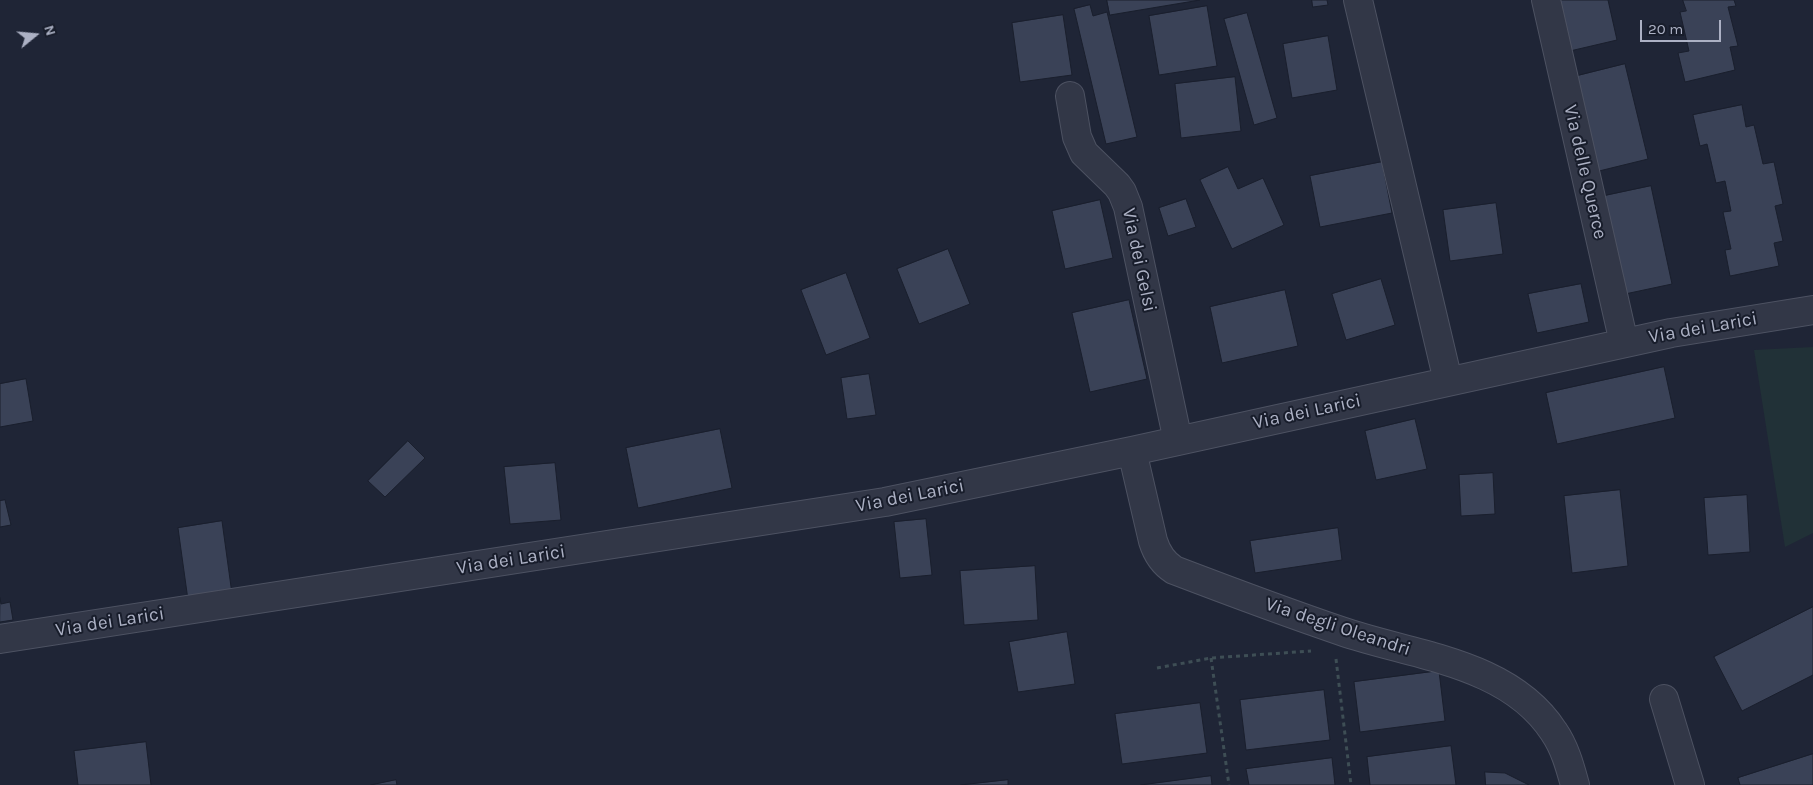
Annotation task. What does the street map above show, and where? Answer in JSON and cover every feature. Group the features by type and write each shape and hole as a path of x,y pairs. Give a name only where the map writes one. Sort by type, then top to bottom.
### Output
{"street":[{"path":"1358,0 1448,381"},
{"name":"Via delle Querce","path":"1546,0 1624,343"},
{"name":"Via dei Gelsi","path":"1070,96 1078,137 1084,154 1122,192 1128,207 1178,441"},
{"name":"Via dei Larici","path":"0,639 885,502 1132,451 1624,343 1813,310"},
{"name":"Via degli Oleandri","path":"1132,451 1153,542 1156,550 1168,566 1174,570 1341,632 1395,648 1446,660 1503,685 1533,707 1555,733 1575,785"},
{"path":"1664,699 1690,785"}],"path":[{"path":"1157,668 1211,658 1318,651"},
{"path":"1335,653 1351,785"},
{"path":"1211,658 1229,785"}],"shaded area":[{"path":"1813,347 1813,533 1785,547 1754,350"}],"building":[{"path":"1107,0 1200,0 1110,15"},
{"path":"1312,0 1327,0 1328,5 1313,7"},
{"path":"1558,0 1608,0 1617,40 1570,51"},
{"path":"1683,0 1734,0 1736,6 1728,7 1738,46 1730,47 1735,70 1685,82 1678,53 1689,51 1680,12 1686,11"},
{"path":"1090,5 1093,16 1107,12 1137,137 1106,144 1074,9"},
{"path":"1207,6 1217,66 1159,75 1149,16"},
{"path":"1247,13 1277,118 1254,125 1224,19"},
{"path":"1063,15 1072,75 1020,82 1012,23"},
{"path":"1328,36 1337,90 1292,98 1283,44"},
{"path":"1625,64 1648,159 1599,171 1577,76"},
{"path":"1235,77 1241,131 1181,138 1175,84"},
{"path":"1742,105 1746,127 1754,125 1763,164 1774,162 1783,204 1775,206 1783,241 1774,243 1779,266 1730,276 1725,250 1731,249 1723,212 1731,211 1725,181 1716,183 1707,144 1700,146 1693,115"},
{"path":"1382,162 1392,213 1320,227 1310,176"},
{"path":"1228,167 1238,189 1263,178 1284,225 1232,249 1200,180"},
{"path":"1651,186 1672,284 1625,294 1604,196"},
{"path":"1186,199 1196,227 1168,236 1159,208"},
{"path":"1100,200 1113,258 1065,269 1052,211"},
{"path":"1496,203 1503,254 1450,261 1443,210"},
{"path":"948,249 970,304 919,324 897,269"},
{"path":"846,273 870,338 826,355 801,290"},
{"path":"1381,279 1395,325 1346,340 1332,294"},
{"path":"1581,284 1589,322 1537,333 1528,294"},
{"path":"1285,290 1298,346 1222,363 1210,307"},
{"path":"1129,300 1147,379 1090,392 1072,313"},
{"path":"1664,367 1675,418 1557,444 1546,393"},
{"path":"869,374 876,415 847,419 841,378"},
{"path":"26,379 33,421 0,427 0,384"},
{"path":"1415,419 1427,469 1376,480 1365,431"},
{"path":"720,429 732,488 638,508 626,448"},
{"path":"408,441 425,458 385,497 368,481"},
{"path":"555,463 561,520 510,524 504,467"},
{"path":"1493,473 1495,514 1461,516 1459,475"},
{"path":"1620,490 1628,566 1572,573 1564,496"},
{"path":"1747,495 1750,552 1708,555 1704,498"},
{"path":"5,500 11,525 0,527 0,501"},
{"path":"926,519 932,575 900,578 894,522"},
{"path":"222,521 232,594 188,600 178,528"},
{"path":"1338,528 1342,560 1255,573 1250,541"},
{"path":"1035,566 1038,620 964,625 960,571"},
{"path":"0,598 1,604 10,602 13,620 0,622"},
{"path":"1813,607 1813,675 1742,711 1714,657"},
{"path":"1067,632 1075,684 1018,692 1009,642"},
{"path":"1439,671 1445,721 1360,732 1354,682"},
{"path":"1324,690 1330,740 1246,750 1240,700"},
{"path":"1200,703 1207,753 1122,764 1115,714"},
{"path":"146,742 151,785 78,785 74,751"},
{"path":"1451,746 1456,785 1370,785 1367,757"},
{"path":"1813,754 1813,785 1740,785 1738,778"},
{"path":"1332,758 1335,785 1249,785 1246,769"},
{"path":"1485,772 1505,773 1529,785 1486,785"},
{"path":"1211,776 1212,785 1141,785"},
{"path":"396,780 397,785 371,785"},
{"path":"1008,780 1008,785 961,785"}]}
